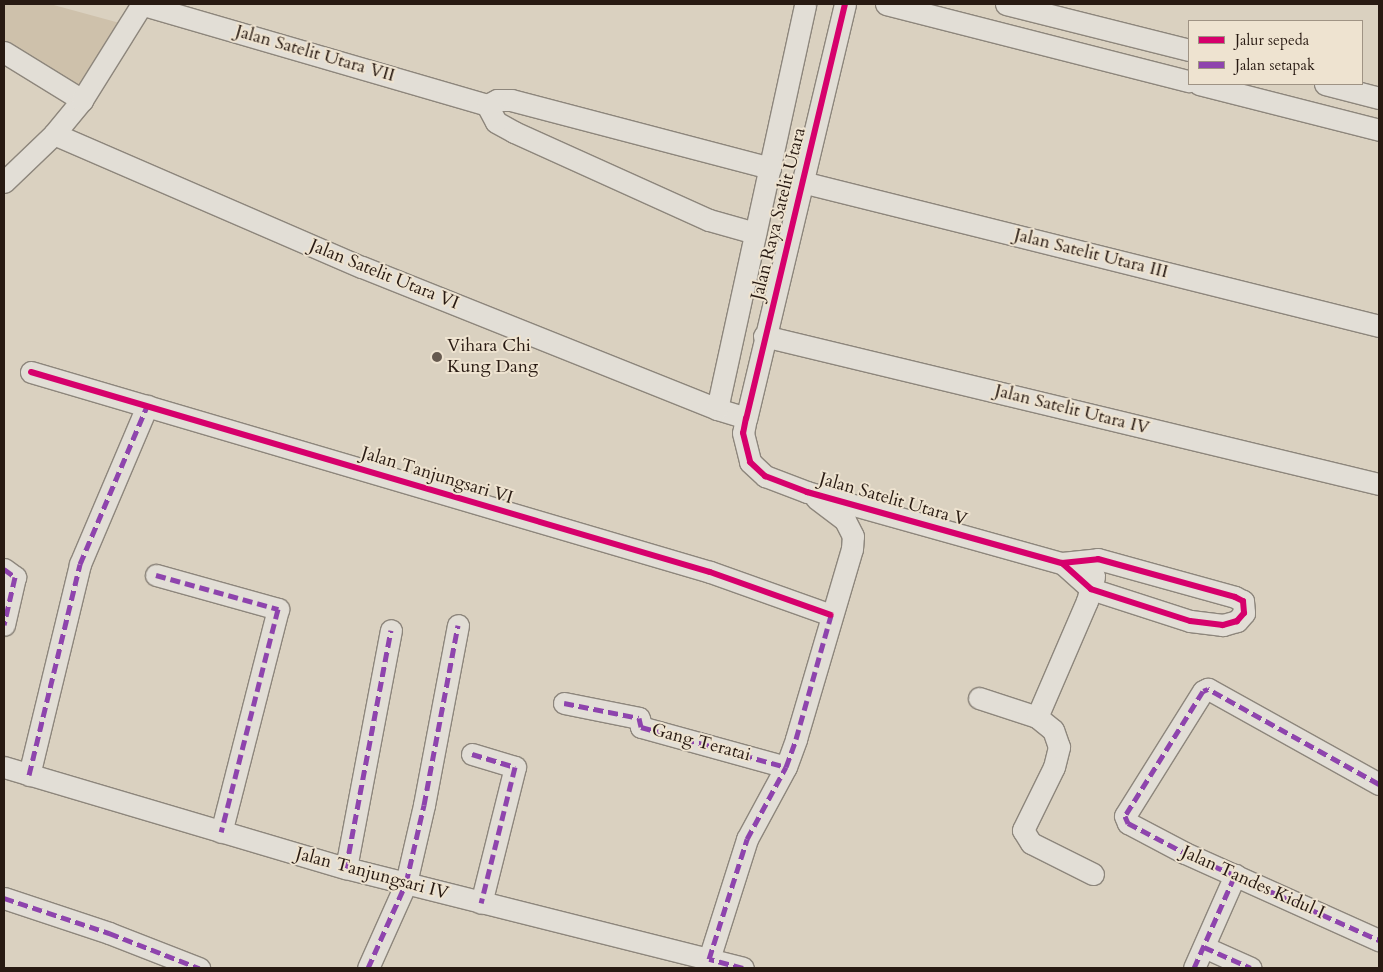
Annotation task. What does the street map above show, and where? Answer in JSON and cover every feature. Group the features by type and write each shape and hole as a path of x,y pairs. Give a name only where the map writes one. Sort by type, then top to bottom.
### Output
{"street":[{"name":"Jalan Satelit Utara VII","path":"141,4 488,105 497,100 511,100 770,168"},
{"path":"4,182 54,134 82,100 141,4"},
{"name":"Jalan Raya Satelit Utara","path":"717,409 805,4"},
{"name":"Jalan Raya Satelit Utara","path":"745,425 764,336 845,4"},
{"path":"886,4 1188,81"},
{"path":"1006,4 1188,50"},
{"path":"4,52 82,100"},
{"path":"1203,85 1379,130"},
{"path":"1328,85 1379,98"},
{"path":"488,105 496,122 514,132 709,220 755,233"},
{"name":"Jalan Satelit Utara VI","path":"54,134 362,267 717,409 745,425"},
{"name":"Jalan Satelit Utara III","path":"802,182 1379,326"},
{"name":"Jalan Satelit Utara IV","path":"764,336 1379,484"},
{"name":"Jalan Tanjungsari VI","path":"31,372 700,570 831,615"},
{"path":"29,775 80,564 147,406"},
{"name":"Jalan Satelit Utara V","path":"745,425 750,462 765,476 807,492 1062,563 1098,559 1235,597 1243,601 1244,613 1237,622 1210,624 1091,589 1062,563"},
{"path":"709,959 747,839 786,766 796,739 852,549 852,536 845,520 807,492"},
{"path":"1037,717 1091,589 1098,559"},
{"path":"4,569 15,577 4,625"},
{"path":"156,575 278,608 221,832"},
{"path":"368,968 406,883 424,805 458,625"},
{"path":"346,868 392,630"},
{"name":"Jalan Tandes Kidul I","path":"1379,784 1208,689 1203,691 1126,812 1128,823 1235,875 1379,940"},
{"path":"980,698 1037,717 1052,730 1059,747 1054,766 1025,825 1024,834 1031,844 1093,874"},
{"name":"Gang Teratai","path":"564,703 638,718 641,727 786,766"},
{"path":"472,754 515,768 481,903"},
{"name":"Jalan Tanjungsari IV","path":"4,767 346,868 743,968"},
{"path":"1194,968 1235,875"},
{"path":"4,898 110,933 199,968"},
{"path":"1204,947 1251,968"}],"shaded area":[{"path":"4,4 50,4 127,25 82,90 4,43"}],"marked path":[{"path":"29,775 80,564 147,406"},
{"path":"4,569 15,577 4,625"},
{"path":"156,575 278,609 221,832"},
{"path":"743,968 709,959 747,839 786,767 796,739 831,615"},
{"path":"368,968 406,883 424,805 458,625"},
{"path":"346,868 391,630"},
{"path":"1379,784 1208,689 1203,691 1125,816 1128,823 1185,853 1379,940"},
{"path":"564,703 639,718 641,727 786,767"},
{"path":"472,754 515,767 481,903"},
{"path":"1194,968 1235,875"},
{"path":"4,898 109,933 199,968"},
{"path":"1204,947 1251,968"}],"cycle path":[{"path":"845,4 746,418 743,433 750,462 765,476 807,492 1062,563 1098,559 1235,597 1243,601 1244,613 1237,621 1223,625 1190,621 1091,589 1062,563"},
{"path":"31,372 710,572 831,615"}],"place":[{"name":"Vihara Chi Kung Dang","path":"437,357"}]}
